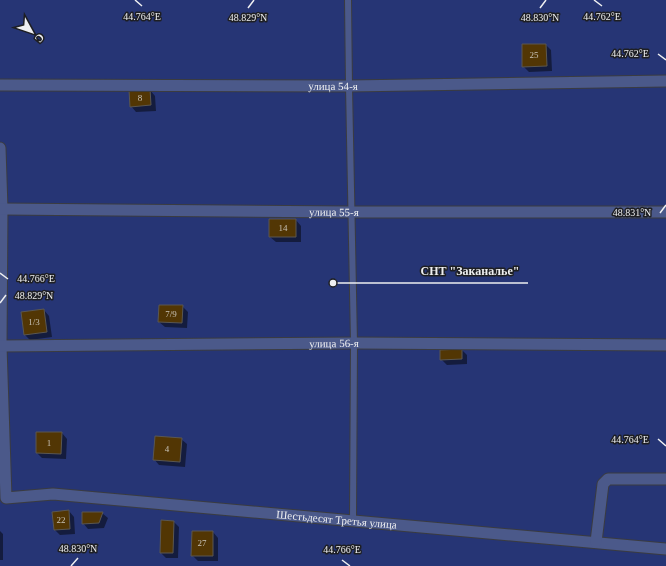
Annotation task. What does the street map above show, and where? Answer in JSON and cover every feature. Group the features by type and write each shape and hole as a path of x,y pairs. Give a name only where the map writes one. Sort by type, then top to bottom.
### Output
{"street":[{"name":"улица 54-я","path":"0,85 348,86 666,81"},
{"path":"0,148 2,209 1,346 3,498"},
{"name":"улица 55-я","path":"2,209 351,212 666,212"},
{"name":"улица 56-я","path":"1,346 354,343 666,345"},
{"path":"596,542 603,484 608,479 666,479"},
{"name":"Шестьдесят Третья улица","path":"3,498 53,494 666,549"}],"lane":[{"path":"348,0 348,86 354,343 353,520"}],"shaded area":[{"path":"0,0 666,0 666,566 0,566"}],"building":[{"path":"522,44 546,44 547,66 522,67"},
{"path":"150,89 151,105 130,107 129,90"},
{"path":"269,219 296,219 296,237 269,237"},
{"path":"159,305 183,305 182,323 158,322"},
{"path":"44,309 47,332 24,335 21,312"},
{"path":"462,349 462,359 440,360 440,350"},
{"path":"36,432 62,432 61,454 36,453"},
{"path":"155,436 182,438 180,462 153,460"},
{"path":"69,510 70,529 54,530 52,512"},
{"path":"82,512 103,512 99,523 82,524"},
{"path":"161,520 174,521 173,553 160,553"},
{"path":"192,531 213,531 213,556 191,556"}],"place":[{"name":"СНТ \"Заканалье\"","path":"333,283"}]}
